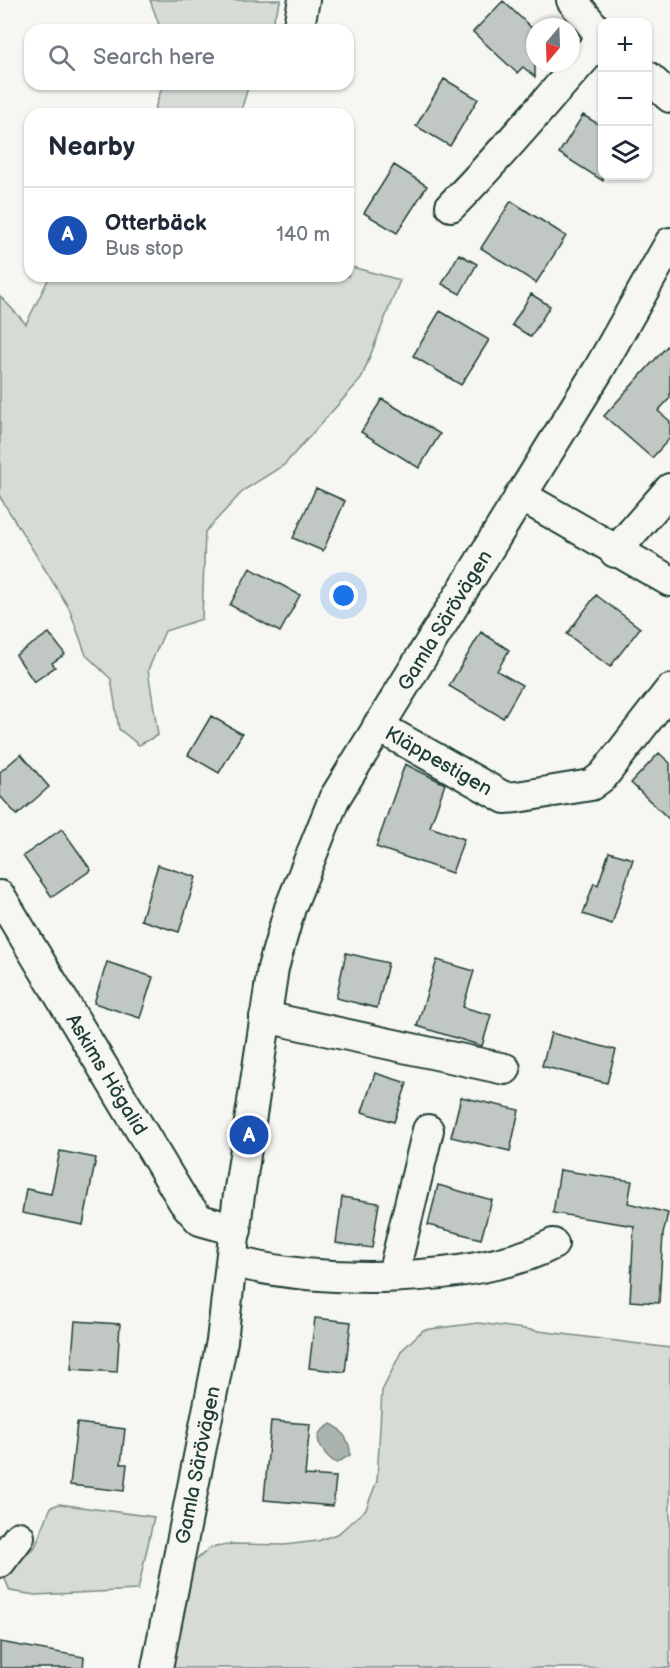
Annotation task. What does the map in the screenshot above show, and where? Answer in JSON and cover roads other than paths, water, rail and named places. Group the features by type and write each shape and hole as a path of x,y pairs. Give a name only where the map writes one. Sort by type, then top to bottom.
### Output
{"street":[{"path":"299,24 304,0"},
{"path":"572,0 598,32"},
{"path":"451,206 498,160 544,102 598,43"},
{"path":"652,81 670,97"},
{"name":"Gamla Särövägen","path":"157,1668 222,1341 265,1017 273,968 290,908 334,799 599,369 670,243"},
{"path":"615,552 670,489"},
{"path":"520,495 615,552 670,580"},
{"name":"Kläppestigen","path":"378,726 505,798 517,797 591,785 603,776 670,690"},
{"name":"Askims Högalid","path":"0,896 184,1202 200,1220 236,1230"},
{"path":"265,1017 505,1069"},
{"path":"393,1275 429,1130"},
{"path":"233,1261 280,1271 393,1275 463,1272 506,1262 553,1244"},
{"path":"0,1562 19,1537"}],"place":[{"name":"Otterbäck","path":"249,1135"}]}
